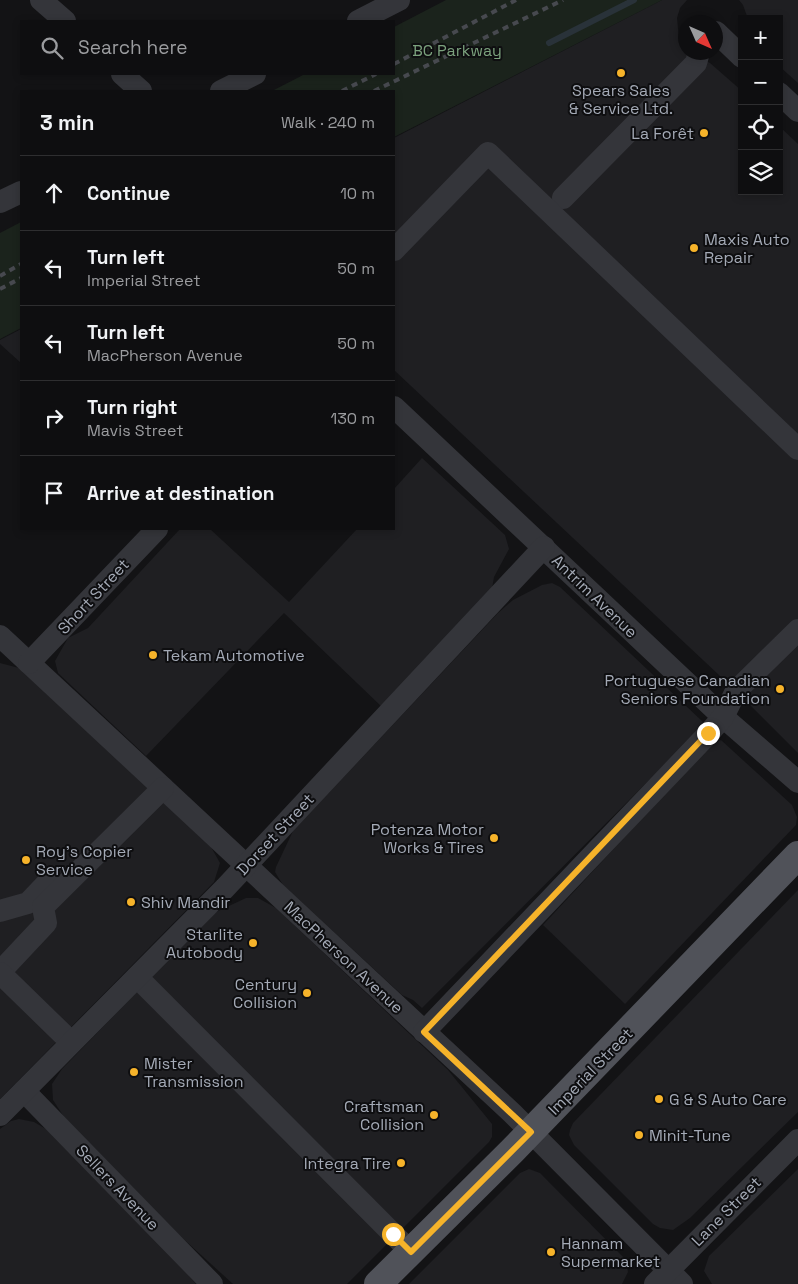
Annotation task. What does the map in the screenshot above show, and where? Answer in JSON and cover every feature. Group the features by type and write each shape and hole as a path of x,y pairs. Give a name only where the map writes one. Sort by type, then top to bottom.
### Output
{"main road":[{"name":"Imperial Street","path":"378,1284 531,1132 798,855"}],"street":[{"path":"42,0 64,20"},
{"path":"360,20 399,0"},
{"path":"723,39 738,53"},
{"path":"563,198 696,63 697,60"},
{"path":"123,75 140,90"},
{"path":"223,90 253,75"},
{"path":"783,97 798,111"},
{"path":"395,249 488,153 798,449"},
{"path":"0,202 20,192"},
{"name":"Antrim Avenue","path":"395,408 723,717 798,782"},
{"name":"Short Street","path":"30,663 156,530"},
{"name":"Dorset Street","path":"0,1115 246,866 544,547"},
{"path":"424,1032 723,717 736,691 798,630"},
{"name":"MacPherson Avenue","path":"0,636 531,1132 669,1279"},
{"path":"0,911 28,903 157,782"},
{"path":"71,1042 0,973 46,923 43,908 157,782"},
{"path":"137,976 411,1252"},
{"name":"Sellers Avenue","path":"24,1091 212,1284"},
{"name":"Lane Street","path":"669,1279 798,1140"}],"shaded area":[{"path":"662,0 687,0 680,8 677,18 678,60 704,60 738,88 738,195 783,195 783,130 798,144 798,753 736,691 395,371 395,137"},
{"path":"739,0 798,0 798,83 783,70 783,15 747,15"},
{"path":"20,330 20,362 0,344 0,340"},
{"path":"422,458 505,535 509,549 494,577 491,594 382,707 284,613 146,756 58,673 55,661 68,638 88,628 179,530 211,530 289,602 356,530 395,530 395,488"},
{"path":"552,583 560,587 703,722 698,731 422,1008 413,1000 402,995 283,885 275,872 276,867 293,831 498,613 513,600 542,585"},
{"path":"0,663 19,668 211,847 220,863 214,882 0,1099"},
{"path":"721,740 792,805 797,817 796,825 625,1004 543,925 711,744"},
{"path":"798,890 798,1112 690,1218 673,1230 660,1228 653,1224 574,1145 569,1135 570,1130 573,1123"},
{"path":"246,898 258,898 276,908 448,1070 492,1124 492,1137 489,1142 347,1284 233,1284 178,1234 64,1117 53,1100 52,1084 62,1069 214,913"},
{"path":"19,1119 34,1122 46,1129 177,1262 196,1284 0,1284 0,1129 11,1121"},
{"path":"529,1169 540,1173 626,1260 628,1272 622,1284 409,1284 520,1173"},
{"path":"798,1169 798,1284 712,1284 704,1271 709,1256"}],"green space":[{"name":"BC Parkway","path":"446,0 662,0 395,136 395,90 274,90 303,75 395,75 395,26"},
{"path":"20,223 20,329 0,339 0,233"}],"waterway":[{"path":"549,43 634,0"}],"railway":[{"path":"395,63 516,0"},
{"path":"376,90 563,0"},
{"path":"344,90 374,75"},
{"path":"0,276 20,265"},
{"path":"0,289 20,279"}],"place":[{"name":"Spears Sales & Service Ltd.","path":"621,73"},
{"name":"La Forêt","path":"704,133"},
{"name":"Maxis Auto Repair","path":"694,248"},
{"name":"Tekam Automotive","path":"153,655"},
{"name":"Portuguese Canadian Seniors Foundation","path":"780,689"},
{"name":"Potenza Motor Works & Tires","path":"494,838"},
{"name":"Roy's Copier Service","path":"26,860"},
{"name":"Shiv Mandir","path":"131,902"},
{"name":"Starlite Autobody","path":"253,943"},
{"name":"Century Collision","path":"307,993"},
{"name":"Mister Transmission","path":"134,1072"},
{"name":"G & S Auto Care","path":"659,1099"},
{"name":"Craftsman Collision","path":"434,1115"},
{"name":"Minit-Tune","path":"639,1135"},
{"name":"Integra Tire","path":"401,1163"},
{"name":"Hannam Supermarket","path":"551,1252"}],"route":[{"path":"393,1234 411,1252 531,1132 424,1032 708,733"}]}
